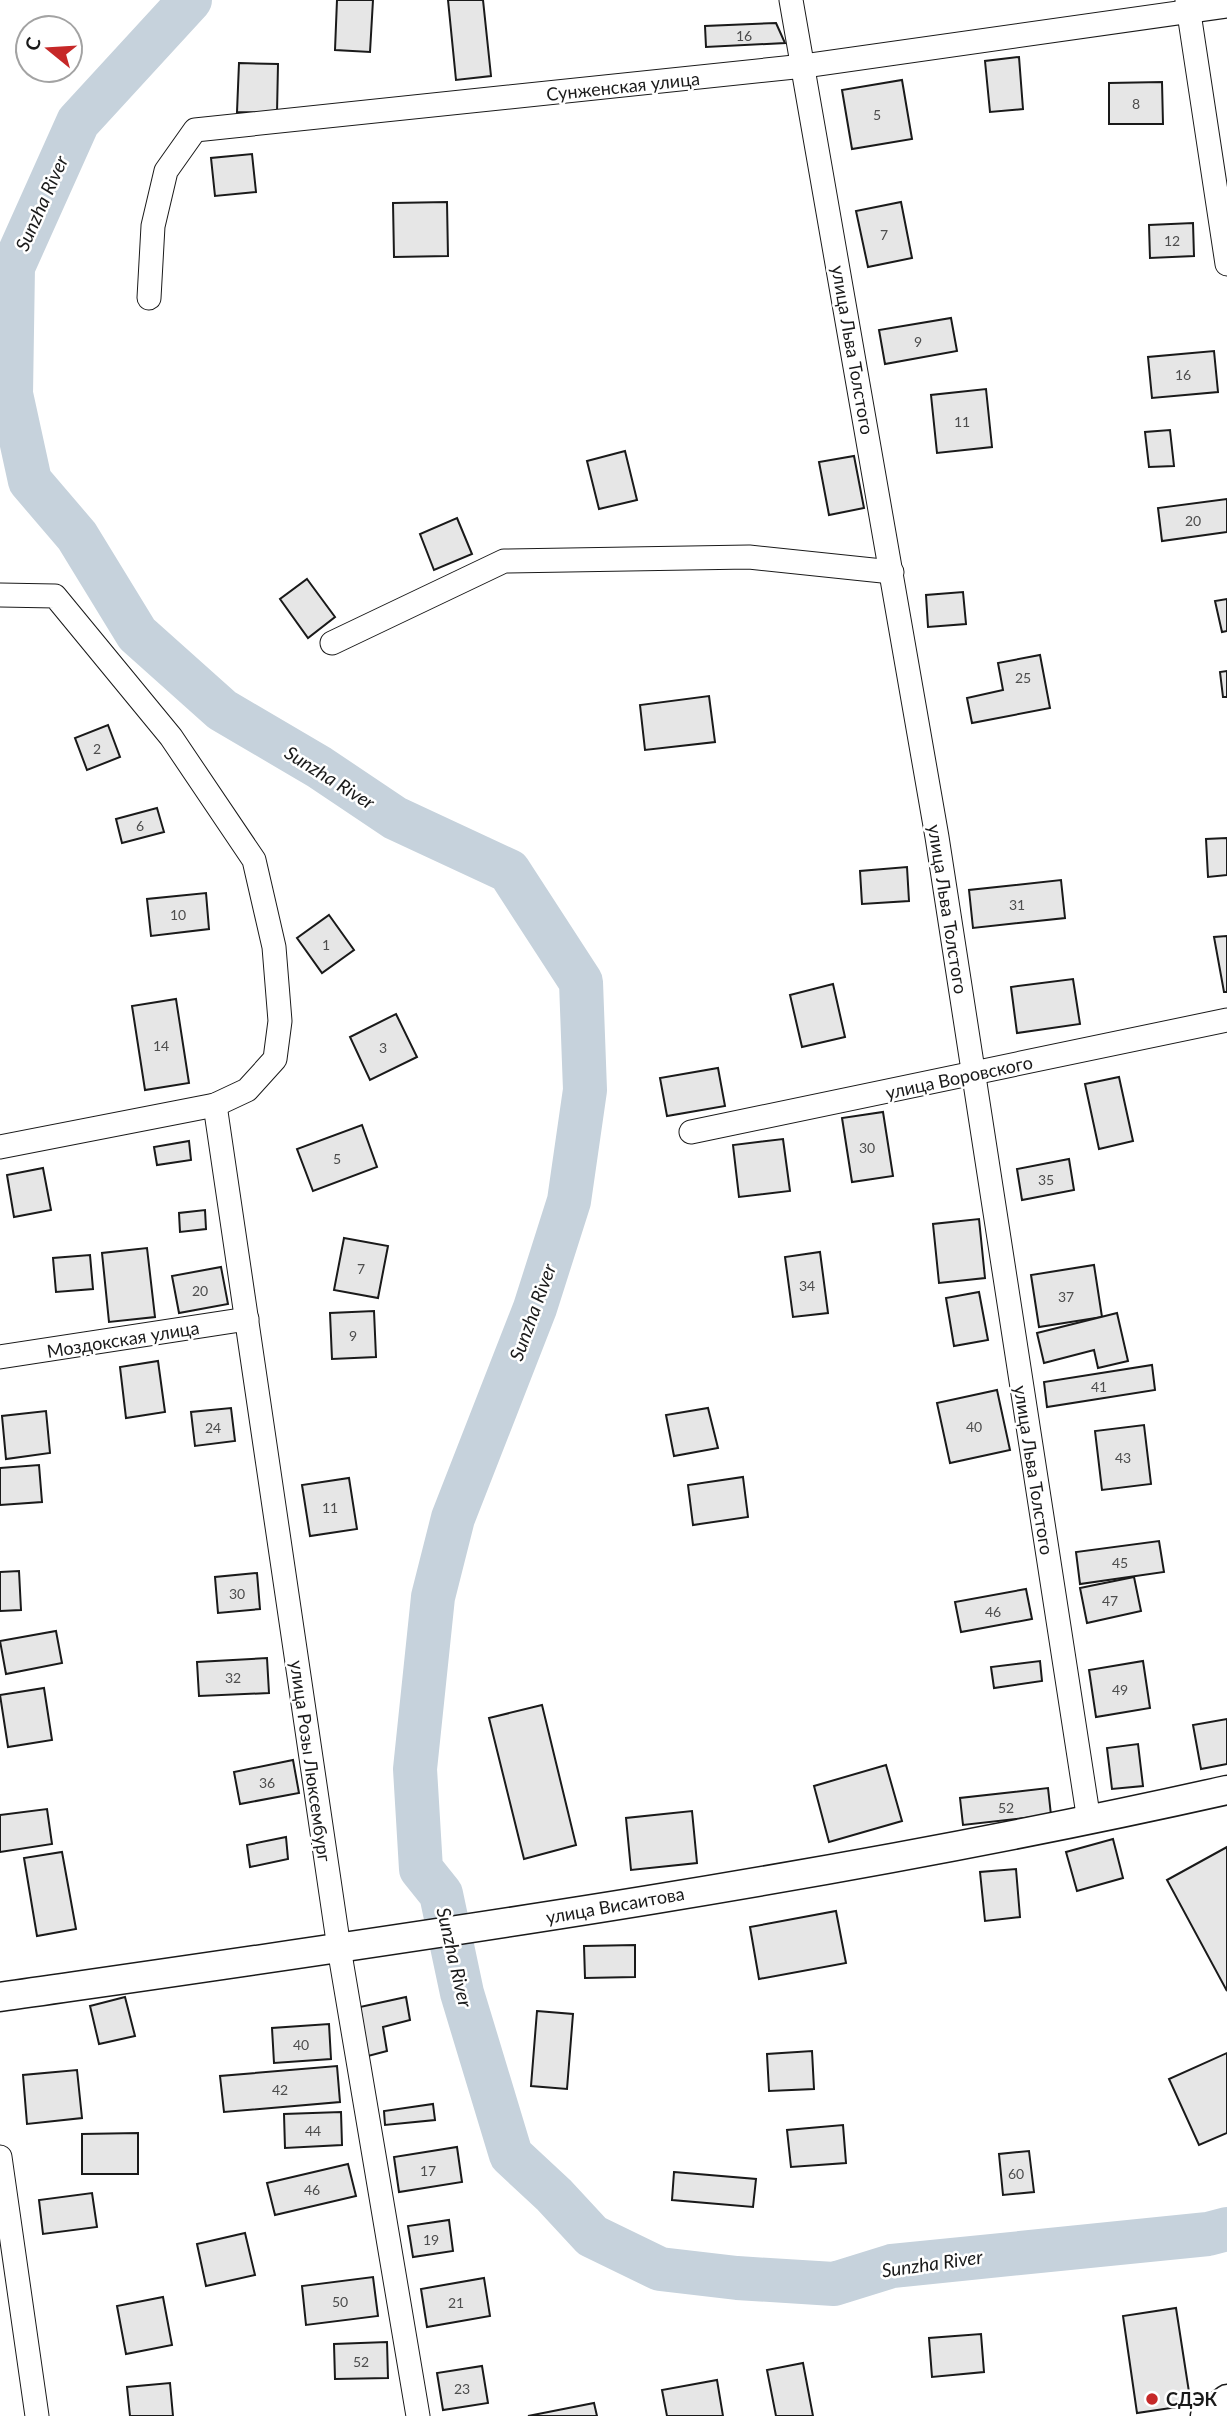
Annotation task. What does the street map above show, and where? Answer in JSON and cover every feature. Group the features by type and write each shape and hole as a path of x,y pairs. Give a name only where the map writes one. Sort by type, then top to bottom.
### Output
{"street":[{"name":"улица Льва Толстого","path":"791,0 937,837 1089,1821"},
{"name":"Сунженская улица","path":"149,298 153,226 166,171 195,130 804,66 975,44 1188,4 1227,6"},
{"path":"1188,4 1227,264"},
{"path":"332,643 504,561 749,557 892,572"},
{"path":"0,595 55,596 172,737 254,860 274,947 280,1021 275,1059 247,1090 215,1105 0,1147"},
{"name":"улица Воровского","path":"691,1132 1227,1020"},
{"name":"улица Розы Люксембург","path":"215,1105 339,1948 418,2416"},
{"name":"Моздокская улица","path":"0,1357 247,1319"},
{"name":"улица Висаитова","path":"0,1997 524,1921 1089,1821 1227,1790"},
{"path":"1193,1798 1227,1808"},
{"path":"0,2157 37,2416"},
{"path":"1205,2416 1227,2399"}],"building":[{"path":"337,0 373,0 370,52 335,50"},
{"path":"448,0 483,0 491,76 456,80"},
{"path":"776,23 785,43 706,47 705,26"},
{"path":"1019,57 1023,109 990,112 985,61"},
{"path":"239,63 278,64 277,113 237,112"},
{"path":"902,80 912,139 852,149 842,90"},
{"path":"1162,82 1163,124 1109,124 1109,83"},
{"path":"252,154 256,192 215,196 211,158"},
{"path":"447,202 448,256 394,257 393,203"},
{"path":"901,202 912,258 868,267 856,211"},
{"path":"1193,223 1194,256 1150,258 1149,225"},
{"path":"951,318 957,351 885,364 879,330"},
{"path":"1214,351 1218,392 1152,398 1148,357"},
{"path":"986,389 992,447 937,453 931,395"},
{"path":"1170,430 1174,466 1149,467 1145,432"},
{"path":"625,451 637,500 599,509 587,461"},
{"path":"854,456 864,508 829,515 819,462"},
{"path":"1227,499 1227,532 1162,541 1158,508"},
{"path":"457,518 472,554 434,570 420,534"},
{"path":"307,579 335,617 308,638 280,599"},
{"path":"963,592 966,624 928,627 926,595"},
{"path":"1227,599 1227,631 1222,632 1215,601"},
{"path":"1040,655 1050,708 972,723 967,698 1003,690 998,663"},
{"path":"1227,671 1227,697 1223,697 1220,672"},
{"path":"709,696 715,742 645,750 640,705"},
{"path":"108,725 120,757 87,770 75,738"},
{"path":"157,808 164,832 122,843 116,819"},
{"path":"1227,838 1227,875 1208,877 1206,839"},
{"path":"907,867 909,901 862,904 860,871"},
{"path":"1061,880 1065,918 973,928 969,890"},
{"path":"206,893 209,929 151,936 147,899"},
{"path":"329,915 354,950 322,973 297,938"},
{"path":"1227,936 1227,992 1224,992 1214,937"},
{"path":"1073,979 1080,1024 1017,1033 1011,987"},
{"path":"833,984 845,1037 802,1047 790,995"},
{"path":"176,999 189,1083 145,1090 132,1006"},
{"path":"396,1014 417,1057 370,1080 350,1037"},
{"path":"718,1068 725,1106 667,1116 660,1078"},
{"path":"1119,1077 1133,1141 1099,1149 1085,1084"},
{"path":"883,1112 893,1176 852,1182 842,1118"},
{"path":"362,1125 377,1167 313,1191 297,1149"},
{"path":"783,1139 790,1191 739,1197 733,1145"},
{"path":"189,1141 191,1160 157,1165 154,1147"},
{"path":"1069,1159 1074,1190 1022,1200 1017,1169"},
{"path":"43,1168 51,1210 14,1217 7,1175"},
{"path":"205,1210 206,1229 180,1232 179,1213"},
{"path":"979,1219 985,1278 939,1283 933,1224"},
{"path":"344,1238 388,1246 378,1298 334,1290"},
{"path":"147,1248 155,1317 109,1322 102,1253"},
{"path":"820,1252 828,1313 793,1317 785,1257"},
{"path":"90,1255 93,1289 56,1292 53,1258"},
{"path":"1094,1265 1102,1317 1039,1327 1031,1275"},
{"path":"221,1267 228,1304 179,1313 172,1276"},
{"path":"979,1292 988,1340 954,1346 946,1298"},
{"path":"374,1311 376,1357 332,1359 330,1313"},
{"path":"1117,1313 1128,1361 1098,1368 1094,1350 1044,1363 1037,1333"},
{"path":"158,1361 165,1412 126,1418 120,1367"},
{"path":"1152,1365 1155,1390 1047,1407 1044,1382"},
{"path":"997,1390 1010,1450 950,1463 937,1403"},
{"path":"231,1408 235,1441 195,1446 191,1412"},
{"path":"708,1408 718,1448 674,1456 666,1415"},
{"path":"46,1411 50,1453 6,1459 2,1416"},
{"path":"1144,1425 1151,1484 1102,1490 1095,1431"},
{"path":"39,1465 42,1502 0,1505 0,1468"},
{"path":"743,1477 748,1517 693,1525 688,1485"},
{"path":"349,1478 357,1529 310,1536 302,1485"},
{"path":"1159,1541 1164,1572 1080,1584 1076,1552"},
{"path":"19,1571 21,1610 0,1611 0,1572"},
{"path":"257,1573 260,1609 218,1613 215,1577"},
{"path":"1134,1577 1141,1611 1087,1623 1080,1588"},
{"path":"1026,1589 1032,1619 961,1632 955,1602"},
{"path":"56,1631 62,1663 6,1674 0,1641"},
{"path":"267,1658 269,1693 199,1696 197,1662"},
{"path":"1040,1661 1042,1681 994,1688 991,1667"},
{"path":"1143,1661 1150,1708 1096,1717 1089,1670"},
{"path":"44,1688 52,1740 8,1747 0,1695"},
{"path":"542,1705 576,1845 524,1859 489,1718"},
{"path":"1227,1719 1227,1764 1201,1769 1193,1725"},
{"path":"1138,1744 1143,1786 1112,1789 1107,1748"},
{"path":"293,1760 299,1793 240,1804 234,1772"},
{"path":"886,1765 902,1821 829,1842 814,1786"},
{"path":"1048,1788 1051,1815 963,1825 960,1798"},
{"path":"47,1809 52,1844 0,1852 0,1815"},
{"path":"692,1811 697,1863 631,1870 626,1818"},
{"path":"286,1837 288,1859 250,1867 247,1845"},
{"path":"1113,1839 1123,1878 1077,1891 1066,1852"},
{"path":"1227,1847 1227,1991 1167,1880"},
{"path":"62,1852 76,1929 37,1936 24,1858"},
{"path":"1016,1869 1020,1917 985,1921 980,1872"},
{"path":"836,1911 846,1963 759,1979 750,1927"},
{"path":"635,1945 635,1977 585,1978 584,1946"},
{"path":"125,1997 135,2036 99,2044 90,2006"},
{"path":"406,1997 410,2020 383,2027 387,2051 368,2056 360,2007"},
{"path":"537,2011 573,2014 567,2089 531,2086"},
{"path":"329,2024 331,2059 274,2063 272,2028"},
{"path":"812,2051 814,2089 769,2091 767,2054"},
{"path":"1227,2053 1227,2133 1199,2145 1169,2079"},
{"path":"337,2066 340,2102 224,2112 220,2076"},
{"path":"77,2070 82,2118 27,2124 23,2075"},
{"path":"433,2104 435,2120 385,2125 384,2111"},
{"path":"341,2112 342,2145 285,2148 284,2114"},
{"path":"843,2125 846,2163 791,2167 787,2130"},
{"path":"138,2133 138,2174 82,2174 82,2134"},
{"path":"457,2147 462,2182 399,2192 394,2157"},
{"path":"1029,2151 1034,2192 1003,2195 999,2154"},
{"path":"348,2164 356,2196 275,2215 267,2183"},
{"path":"674,2172 756,2179 753,2207 672,2200"},
{"path":"92,2193 97,2227 43,2234 39,2200"},
{"path":"449,2220 453,2251 413,2257 408,2226"},
{"path":"245,2233 255,2275 206,2286 197,2244"},
{"path":"373,2277 378,2316 306,2325 302,2286"},
{"path":"484,2278 490,2316 427,2327 421,2289"},
{"path":"163,2297 172,2345 126,2354 117,2306"},
{"path":"1176,2308 1191,2405 1137,2413 1123,2316"},
{"path":"981,2334 984,2372 932,2377 929,2338"},
{"path":"387,2342 388,2378 335,2379 334,2344"},
{"path":"803,2363 813,2416 776,2416 767,2370"},
{"path":"482,2366 488,2403 443,2410 437,2373"},
{"path":"717,2380 723,2416 667,2416 662,2390"},
{"path":"170,2383 173,2416 130,2416 127,2387"},
{"path":"594,2403 597,2416 528,2416"}],"waterway":[{"name":"Sunzha River","path":"190,0 78,122 13,267 11,394 30,481 77,536 137,634 222,710 319,767 395,818 509,871 581,982 585,1090 569,1201 535,1308 453,1518 433,1597 415,1769 421,1869 441,1894 462,1993 511,2155 554,2195 592,2236 660,2269 737,2278 834,2284 892,2266 1208,2234 1227,2229"}],"place":[{"name":"СДЭК","path":"1152,2399"}]}
